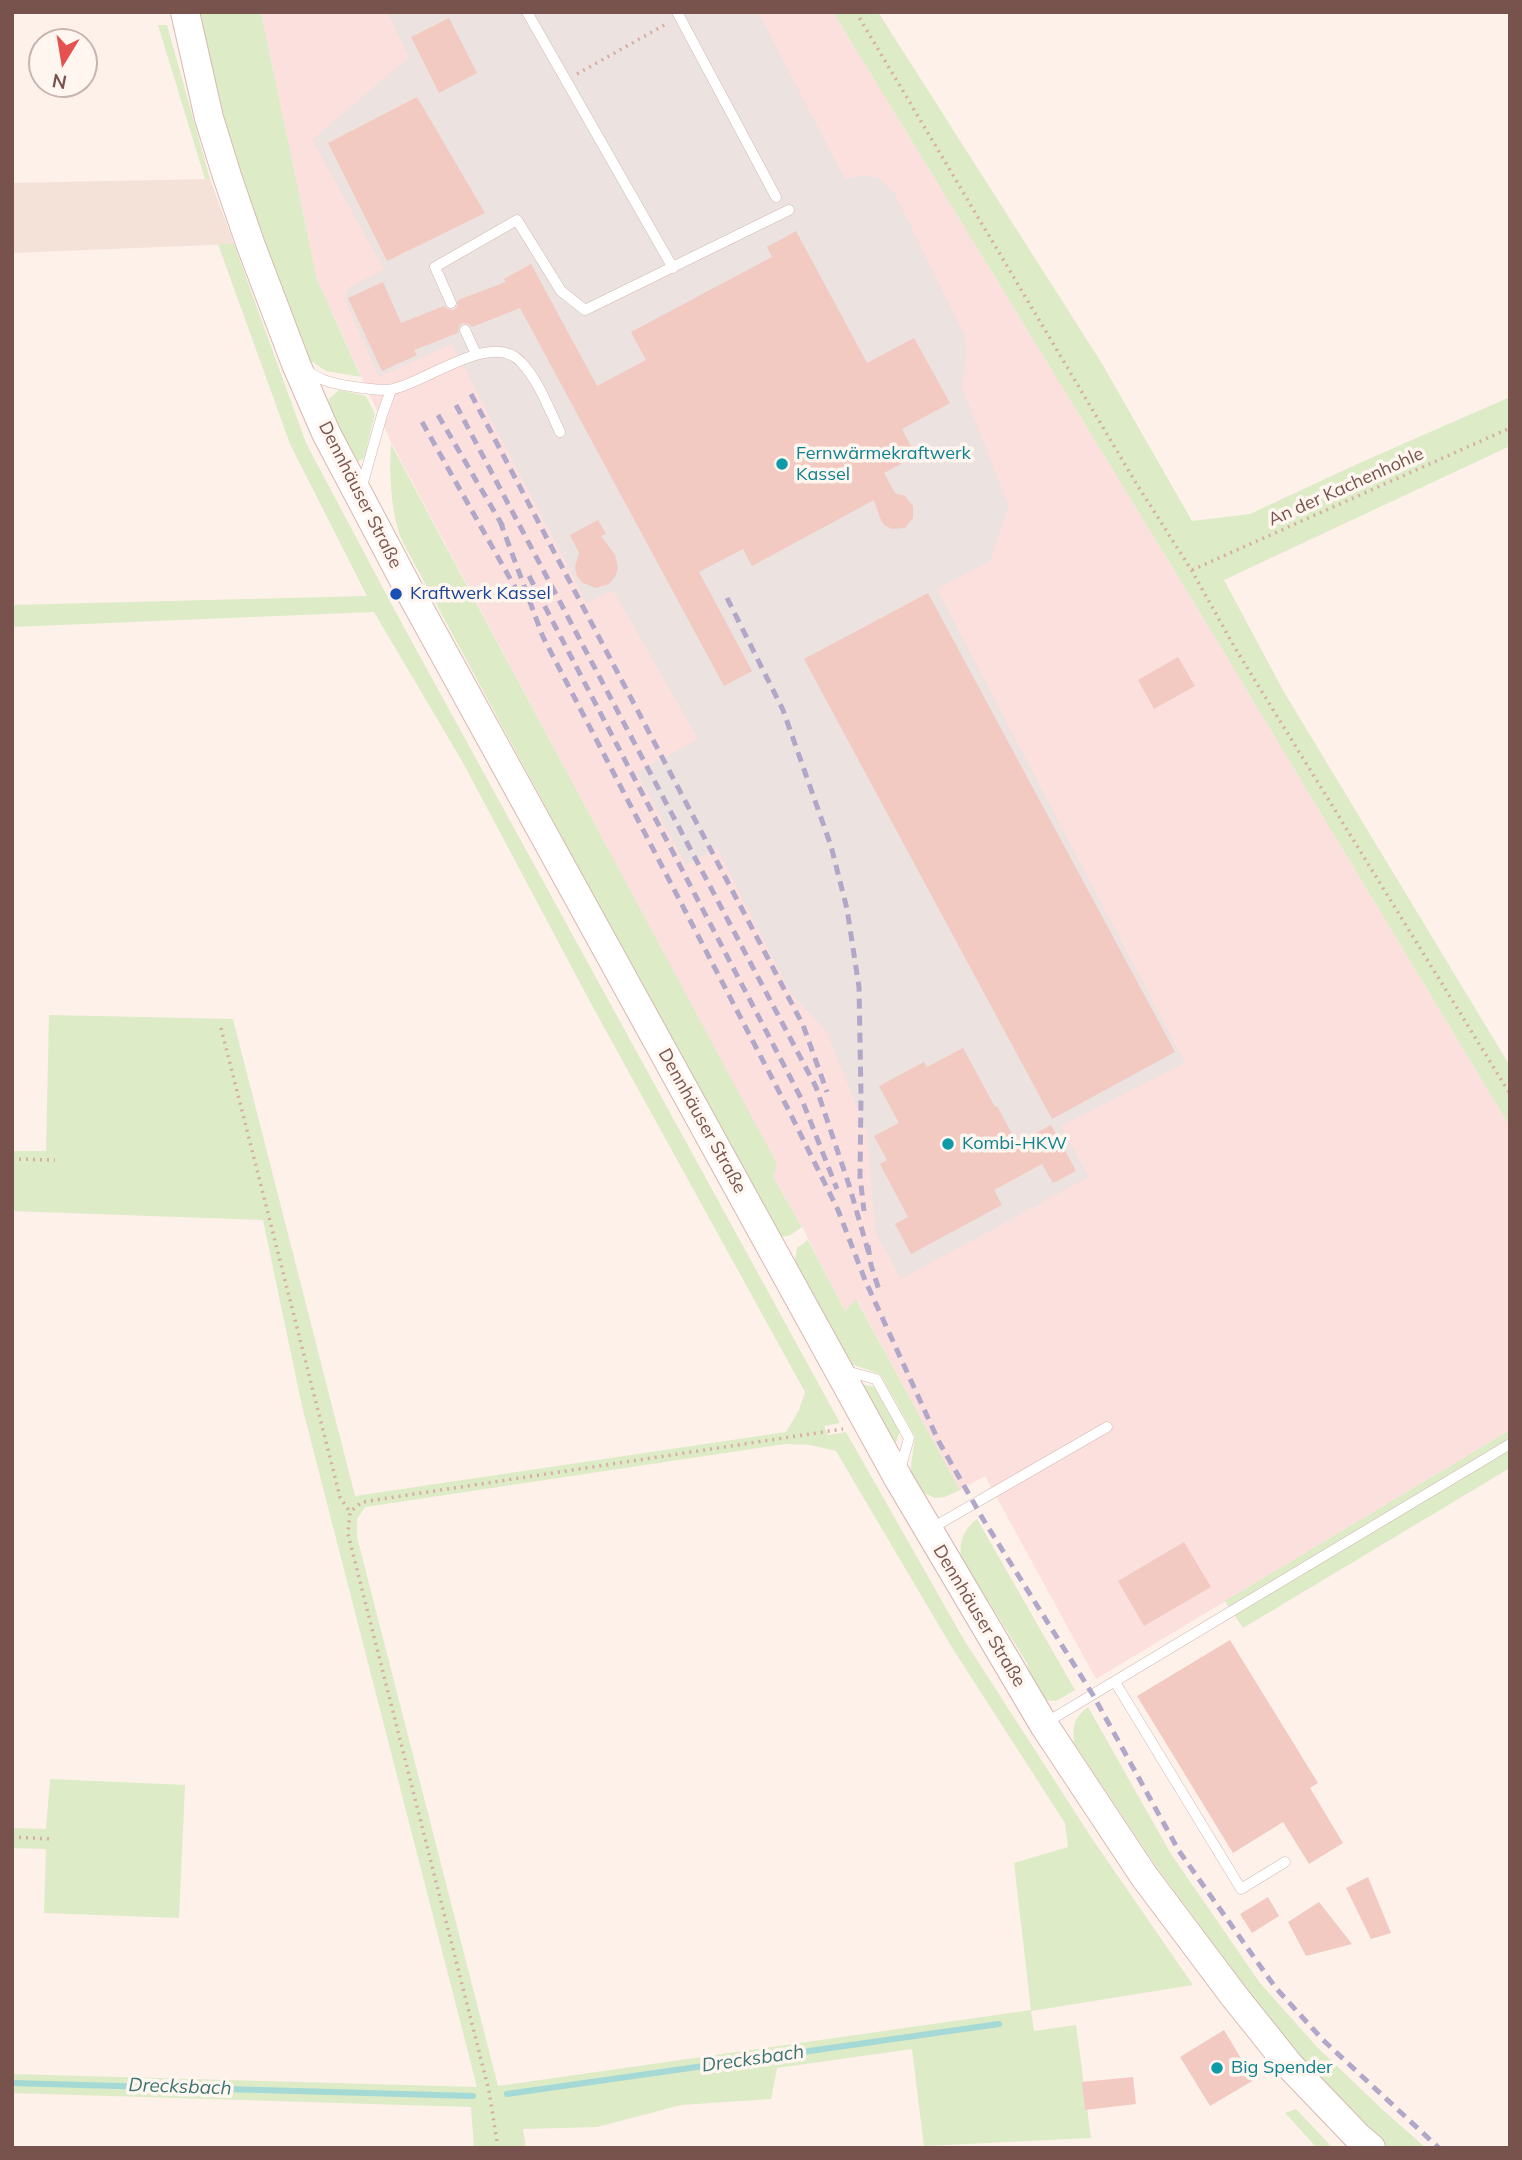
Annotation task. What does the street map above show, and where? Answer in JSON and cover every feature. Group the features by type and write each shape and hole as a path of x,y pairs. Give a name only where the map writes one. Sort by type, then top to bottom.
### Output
{"street":[{"name":"Dennhäuser Straße","path":"185,12 209,118 227,177 296,365 326,433 898,1478 1044,1724 1144,1877 1290,2066 1371,2148"}],"lane":[{"path":"527,12 673,268"},
{"path":"678,14 776,197"},
{"path":"451,303 435,267 517,220 561,291 585,310 789,210"},
{"path":"465,330 476,354"},
{"path":"296,365 324,380 391,390 420,380 476,354 497,350 520,360 539,389 560,432"},
{"path":"359,497 391,390"},
{"path":"839,1369 876,1379 909,1438 898,1478"},
{"path":"928,1530 1107,1427"},
{"path":"1044,1724 1510,1444"},
{"path":"1115,1682 1241,1889 1285,1862"}],"path":[{"path":"856,12 1129,471 1192,571 1235,648 1510,1094"},
{"path":"566,80 678,14"},
{"name":"An der Kachenhohle","path":"1192,571 1510,428"},
{"path":"220,1028 340,1497 350,1512 348,1534 489,2091 498,2148"},
{"path":"12,1159 55,1160"},
{"path":"350,1512 362,1502 869,1424"},
{"path":"12,1838 52,1839"}],"shaded area":[{"path":"261,12 833,12 1510,1127 1510,1430 1096,1679 985,1476 960,1490 857,1300 845,1311 773,1177 776,1164 392,444 317,279"},
{"name":"Kraftwerk Kassel","path":"387,12 758,12 845,179 864,175 879,178 894,192 965,336 967,353 962,387 1009,506 990,561 937,589 1185,1063 1061,1126 1089,1177 901,1279 875,1231 867,1132 826,1031 790,992 717,848 686,865 637,772 698,739 613,590 587,603 452,344 379,377 344,298 349,287 384,269 312,140 409,57"},
{"path":"210,179 234,244 12,253 12,183"}],"green space":[{"path":"198,12 261,12 317,279 361,377 326,371 308,359 242,176"},
{"path":"833,12 878,12 1101,362 1192,521 1250,514 1510,397 1510,446 1224,580 1284,692 1510,1066 1510,1127 1207,624"},
{"path":"158,25 167,25 210,179 205,179"},
{"path":"218,244 234,244 306,443 394,609 840,1423 824,1426 828,1435 846,1432 964,1640 1093,1840 1193,1985 1031,2011 1034,2031 1076,2025 1091,2138 924,2146 912,2049 777,2068 771,2099 681,2105 597,2127 523,2129 526,2148 474,2148 471,2107 12,2093 12,2074 477,2087 302,1406 263,1220 12,1211 12,1151 46,1151 49,1015 233,1019 355,1496 786,1432 799,1410 805,1392 594,1009 462,761 374,612 12,627 12,605 367,596 290,444","holes":["785,1444 810,1445 836,1451 951,1646 1065,1823 1068,1847 1014,1863 1031,2010 498,2086 357,1537 357,1519 365,1507"]},
{"path":"339,390 366,396 375,414 364,458 359,461 352,460 328,409 329,399"},
{"path":"391,444 777,1164 773,1177 802,1227 790,1235 775,1235 404,545 393,504"},
{"path":"808,1240 845,1311 856,1299 960,1490 935,1498 920,1491 910,1474 915,1436 880,1374 848,1363 794,1266 797,1248"},
{"path":"862,1384 874,1387 900,1431 894,1447"},
{"path":"1510,1430 1510,1468 1243,1628 1225,1601"},
{"path":"977,1519 1075,1690 1056,1701 1044,1700 1031,1680 1027,1663 961,1557 963,1535"},
{"path":"1088,1707 1171,1854 1260,1983 1317,2047 1426,2148 1389,2148 1298,2058 1156,1866 1074,1743 1075,1723"},
{"path":"50,1779 185,1785 179,1918 44,1913 46,1849 12,1848 12,1828 46,1829"},
{"path":"1296,2109 1333,2148 1317,2148 1285,2113"}],"building":[{"path":"449,18 477,73 439,93 411,37"},
{"path":"417,97 485,213 387,261 328,143"},
{"name":"Fernwärmekraftwerk Kassel","path":"796,231 867,363 914,338 950,403 902,429 916,456 884,473 895,493 905,496 913,506 913,518 905,528 892,529 884,525 874,500 752,566 743,549 699,572 752,671 724,686 520,308 472,327 463,323 459,326 458,333 414,350 417,355 382,371 348,298 383,282 401,323 444,306 453,310 457,307 458,300 506,282 504,279 531,264 597,386 646,360 631,332 772,257 767,247"},
{"path":"598,520 606,534 601,536 615,555 618,568 609,584 596,588 583,583 577,576 575,567 579,553 570,535"},
{"path":"928,593 1175,1052 1052,1119 804,659"},
{"path":"1178,657 1195,686 1154,709 1138,680"},
{"name":"Kombi-HKW","path":"963,1048 1017,1143 1051,1125 1076,1171 1053,1183 1042,1164 994,1190 1002,1205 911,1254 895,1224 908,1217 880,1164 887,1160 874,1136 899,1123 879,1086 924,1062 927,1067"},
{"path":"1184,1542 1211,1587 1144,1626 1118,1581"},
{"path":"1230,1640 1318,1783 1310,1788 1343,1843 1309,1864 1283,1822 1233,1853 1137,1696"},
{"path":"1368,1877 1391,1933 1371,1939 1346,1888"},
{"path":"1268,1897 1279,1916 1252,1933 1240,1914"},
{"path":"1319,1902 1352,1944 1306,1956 1288,1922"},
{"name":"Big Spender","path":"1224,2030 1254,2080 1210,2106 1180,2057"},
{"path":"1133,2077 1136,2104 1085,2110 1082,2082"}],"waterway":[{"name":"Drecksbach","path":"507,2094 999,2024"},
{"name":"Drecksbach","path":"12,2083 473,2096"}],"railway":[{"path":"471,394 803,1025 827,1092"},
{"path":"456,405 816,1087 869,1254"},
{"path":"438,415 505,530"},
{"path":"422,422 521,598"},
{"path":"500,521 543,637 787,1107 838,1210 865,1280 939,1442 983,1519 1093,1695 1179,1851 1275,1987 1323,2040 1439,2148"},
{"path":"529,576 802,1100 837,1189"},
{"path":"727,598 783,710 831,846 847,909 859,987 860,1176 864,1211"},
{"path":"868,1245 880,1293"}],"place":[{"name":"Fernwärmekraftwerk Kassel","path":"782,464"},
{"name":"Kraftwerk Kassel","path":"396,594"},
{"name":"Kombi-HKW","path":"948,1144"},
{"name":"Big Spender","path":"1217,2068"}]}
